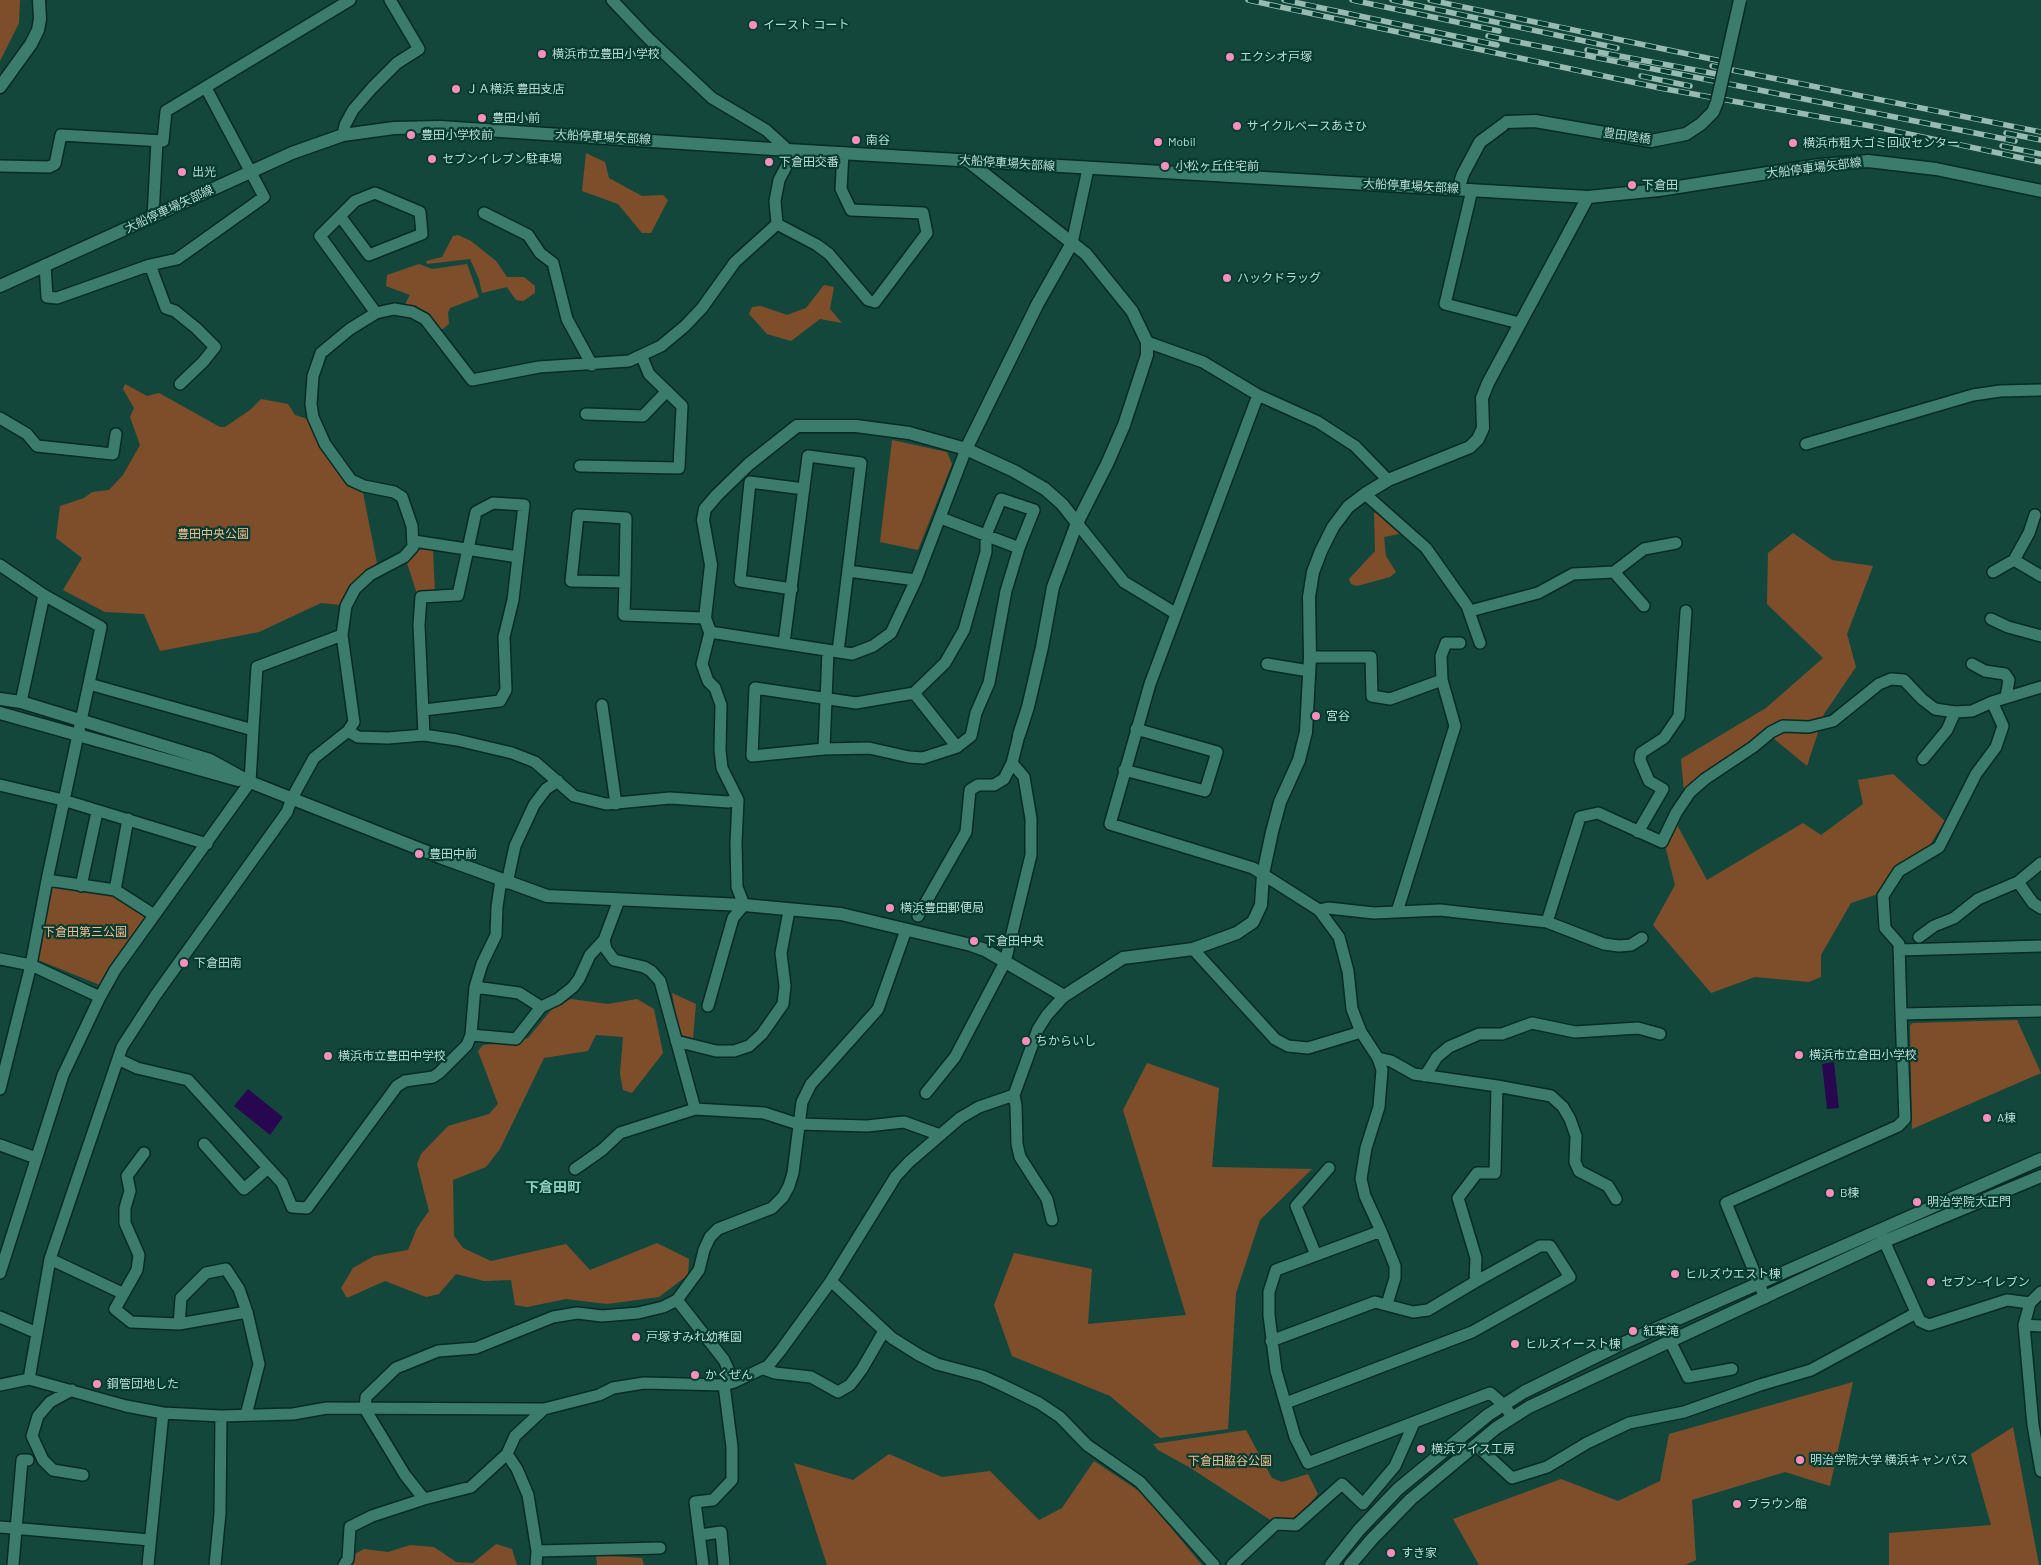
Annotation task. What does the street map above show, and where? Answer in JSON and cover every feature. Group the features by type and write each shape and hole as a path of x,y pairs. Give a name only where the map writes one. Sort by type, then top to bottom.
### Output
{"street":[{"path":"0,86 38,30 40,19 39,0"},
{"path":"0,166 49,167 55,164 61,135 163,142 166,111 350,0"},
{"path":"343,135 345,125 353,110 372,88 397,63 419,48 390,0"},
{"path":"612,0 648,38 712,98 766,130 788,150 789,161 779,180 775,201 777,224"},
{"name":"豊田陸橋","path":"1458,189 1462,174 1480,142 1507,122 1535,121 1651,141 1686,134 1701,124 1713,112 1718,102 1740,0"},
{"path":"45,266 47,297 57,298 150,265 177,259 264,197 206,88"},
{"name":"大船停車場矢部線","path":"0,286 292,153 343,135 394,128 440,127 1088,169 1588,197 1659,190 1819,165 1868,161 1936,169 2041,191"},
{"path":"154,217 157,141"},
{"path":"777,224 823,250 868,300 876,302 927,233 924,214 851,210 841,188 843,153"},
{"path":"918,916 966,832 970,790 978,785 994,784 1004,779 1012,763 1030,698 1054,587 1077,523 1107,464 1124,425 1147,355 1148,342 1132,311 1086,254 968,161"},
{"path":"710,632 852,654 873,646 891,633 916,580 966,449 1037,305 1072,243 1088,169"},
{"path":"1472,190 1445,304 1519,323"},
{"path":"340,216 370,255 422,234 420,212 375,193 356,200 340,216 320,236 376,313"},
{"path":"1052,1220 1048,1199 1020,1158 1014,1095 1038,1029 1047,1015 1064,996 1123,958 1193,949 1237,933 1253,922 1261,905 1263,874 1280,802 1298,760 1306,732 1310,671 1309,598 1313,572 1333,527 1348,507 1388,480 1470,447 1478,439 1483,428 1482,398 1519,323 1588,197"},
{"path":"484,213 528,235 540,253 553,263 567,319 592,365"},
{"path":"29,1379 50,1259 122,1047 155,996 287,812 292,798 314,758 348,731 354,722 342,635 346,606 355,589 370,575 409,553 414,541 412,526 402,497 394,492 364,486 351,480 325,444 313,417 311,392 318,359 325,348 350,329 376,313 403,310 425,319 472,380 539,367 592,365 629,361 642,357 661,346 685,326 702,308 735,262 777,224"},
{"path":"150,265 166,308 175,311 215,347 203,362 180,384"},
{"path":"1148,342 1203,362 1258,396 1318,422 1356,446 1388,480"},
{"path":"580,466 679,468 682,406 649,374 642,357"},
{"path":"1806,444 1974,395 2000,391 2041,390"},
{"path":"586,414 643,416 667,392"},
{"path":"1258,396 1175,614 1136,729 1110,824 1253,868 1319,910 1339,937 1344,951 1352,1009 1361,1032 1378,1058 1382,1070 1379,1108 1362,1163 1361,1179 1365,1196 1395,1266 1395,1278 1387,1304"},
{"path":"0,418 27,434 38,446 113,454 116,434"},
{"path":"744,905 737,887 736,843 738,800 722,768 720,750 721,705 716,688 708,682 702,664 710,632 704,618 711,565 703,520 705,509 717,495 750,464 797,426 856,426 909,433 966,449 1014,471 1045,489 1062,504 1124,582 1175,614"},
{"path":"784,643 808,456 861,463 848,571 825,700 824,749"},
{"path":"792,588 740,581 750,482 804,489"},
{"path":"1365,494 1426,548 1470,611 1480,643"},
{"path":"1001,499 1034,510 1019,548 1006,591 989,683 976,713 971,736 957,747 923,758 909,757 869,748 824,749 752,756 755,688 825,700 856,703 914,693 945,663 964,630 986,552 986,534 1001,499"},
{"path":"424,710 500,701 506,690 504,637 513,600 524,505 493,502 476,512 458,595 422,597 419,625 424,735"},
{"path":"625,582 571,581 578,515 626,518 625,582 624,615 704,618"},
{"path":"1993,572 2014,560 2029,533 2035,515"},
{"path":"941,518 1019,548"},
{"path":"414,541 518,556"},
{"path":"1470,611 1538,593 1573,574 1614,572 1644,549 1676,543"},
{"path":"2014,560 2041,576"},
{"path":"0,565 44,595 101,627 63,800 32,965 0,1089"},
{"path":"848,571 916,580"},
{"path":"1614,572 1631,588 1644,606"},
{"path":"21,702 44,595"},
{"path":"1638,832 1663,789 1649,781 1640,760 1641,753 1664,738 1679,716 1686,611"},
{"path":"1991,620 2008,628 2041,636"},
{"path":"0,1273 62,1075 100,997 115,970 250,782 257,667 342,635"},
{"path":"1397,912 1455,726 1442,680 1441,656 1446,642 1460,643"},
{"path":"1310,657 1371,657 1372,696 1390,699 1442,680"},
{"path":"1267,664 1310,671"},
{"path":"1972,664 1985,671 2005,674 2009,680 2006,697"},
{"path":"1547,922 1580,817 1598,813 1662,842 1676,813 1690,792 1705,779 1753,747 1771,732 1783,726 1809,727 1833,720 1879,684 1891,679 1904,680 1922,699 1935,709 1956,712 1972,711 2006,697 2041,687"},
{"path":"89,684 253,730"},
{"path":"914,693 957,747"},
{"path":"0,698 21,702 210,760 250,782 547,896 744,905 789,911 841,914 971,945 1064,996"},
{"path":"1765,1298 1726,1203 1898,1126 1905,1119 1899,944 1885,928 1884,896 1899,871 1939,847 1976,774 1996,747 2003,726 1992,702"},
{"path":"602,705 616,804"},
{"path":"1923,759 1947,730 1956,712"},
{"path":"0,713 225,778 250,782"},
{"path":"1124,770 1205,791 1217,752 1136,729"},
{"path":"348,731 358,737 365,738 424,735 457,740 512,753 535,762 574,796 606,804 670,798 728,802 738,800"},
{"path":"926,1093 955,1057 1005,962 1031,855 1030,819 1024,777 1012,763"},
{"path":"118,1059 137,1068 188,1080 282,1183 292,1207 307,1208 397,1086 405,1080 433,1077 440,1073 467,1045 471,1035 475,987 482,964 496,935 497,907 515,846 534,805 546,789 558,781"},
{"path":"0,785 63,800 97,812 128,819 207,844"},
{"path":"81,886 97,812"},
{"path":"115,890 128,819"},
{"path":"1919,936 1934,926 1954,918 1978,899 2018,882 2041,863"},
{"path":"47,880 115,890 154,915"},
{"path":"2018,882 2033,903 2041,908"},
{"path":"471,1035 516,1039 541,1006 558,999 580,979 590,954 604,940 619,900"},
{"path":"708,1006 734,918 744,905"},
{"path":"1319,910 1328,908 1374,913 1440,910 1547,922 1604,944 1632,945 1642,938"},
{"path":"676,1041 716,1051 734,1051 749,1046 762,1034 783,1004 785,986 781,953 789,911"},
{"path":"424,1499 405,1475 365,1409 366,1397 396,1368 419,1357 438,1351 476,1348 553,1317 577,1313 602,1316 638,1313 663,1307 677,1300 699,1270 704,1250 710,1237 718,1229 772,1208 783,1197 793,1173 802,1102 811,1084 878,1009 906,930"},
{"path":"604,940 606,948 614,960 644,967 656,975 666,998 695,1109"},
{"path":"1899,950 2041,946"},
{"path":"1193,949 1275,1039 1288,1046 1308,1048 1361,1032"},
{"path":"0,959 32,965 100,997"},
{"path":"475,987 519,993 541,1006"},
{"path":"1901,1014 2041,1011"},
{"path":"1425,1076 1438,1057 1449,1047 1478,1034 1502,1034 1532,1023 1575,1032 1638,1028 1660,1034"},
{"path":"1378,1058 1391,1061 1414,1074 1546,1094 1563,1107 1576,1136 1575,1162 1579,1171 1608,1186 1616,1199"},
{"path":"1475,1282 1476,1258 1458,1198 1477,1173 1495,1173 1496,1086"},
{"path":"0,1385 29,1379 126,1406 163,1413 221,1416 293,1414 327,1408 453,1407 544,1409 598,1395 613,1388 644,1383 729,1383 764,1369 787,1342 831,1281 896,1176 940,1135 979,1107 1014,1095"},
{"path":"575,1168 602,1150 620,1133 695,1109 764,1113 798,1124 867,1126 904,1122 940,1135"},
{"path":"204,1144 244,1189 268,1168"},
{"path":"0,1145 36,1158"},
{"path":"144,1153 127,1176 130,1192 125,1208 125,1223 138,1255 137,1270 122,1293 115,1309 132,1322 179,1324 247,1312"},
{"path":"1350,1565 1411,1499 1476,1444 1529,1406 1765,1298 1882,1236 2041,1159"},
{"path":"1316,1255 1296,1206 1329,1168"},
{"path":"1331,1565 1359,1530 1398,1489 1449,1445 1524,1392 1602,1354 1759,1284 2041,1176"},
{"path":"1381,1231 1276,1270 1269,1292 1276,1371 1295,1437 1308,1463 1414,1423 1437,1411 1490,1392 1504,1405 1512,1417"},
{"path":"1882,1236 1920,1322 1929,1325 2007,1300 2030,1303"},
{"path":"1272,1341 1374,1302 1413,1312 1428,1310 1540,1246 1550,1246 1570,1277 1472,1332 1286,1403"},
{"path":"50,1259 122,1293"},
{"path":"179,1324 181,1298 206,1273 226,1269 239,1289 247,1312 259,1364 246,1414"},
{"path":"831,1281 884,1331 919,1355 937,1364 982,1376 1060,1417 1087,1445 1140,1482 1214,1565"},
{"path":"2041,1292 2030,1303 2024,1326 2041,1471"},
{"path":"677,1300 724,1360 729,1383 732,1480 713,1500 695,1502 703,1565"},
{"path":"1476,1444 1512,1478 1547,1467 1587,1442 1629,1423 1684,1412 1760,1385 1810,1370 1916,1313"},
{"path":"0,1317 37,1333"},
{"path":"2024,1326 2041,1326"},
{"path":"764,1369 774,1373 811,1377 838,1392 850,1385 862,1369 884,1331"},
{"path":"1670,1340 1688,1377 1732,1369"},
{"path":"72,1390 50,1402 38,1416 32,1436 43,1460 53,1470 83,1475"},
{"path":"344,1565 348,1559 350,1527 372,1516 424,1499 471,1487 506,1454 515,1436 544,1409"},
{"path":"148,1565 163,1413"},
{"path":"215,1565 220,1513 221,1416"},
{"path":"1232,1565 1276,1524 1296,1525 1342,1484 1363,1504 1395,1466 1414,1423"},
{"path":"506,1454 517,1469 528,1494 537,1551 536,1565"},
{"path":"13,1565 22,1460 28,1460"},
{"path":"0,1527 150,1540"},
{"path":"700,1535 722,1532 724,1565"},
{"path":"537,1551 660,1548"}],"green space":[{"path":"0,0 20,0 19,23 0,61"},
{"path":"586,153 605,162 609,178 642,196 663,195 668,200 651,233 642,233 618,204 582,191"},
{"path":"458,235 471,241 496,261 507,277 524,277 535,286 535,293 523,301 516,300 507,287 482,293 479,279 470,259 427,264 426,261 442,257 453,236"},
{"path":"419,264 432,269 467,264 479,297 450,308 448,313 449,324 440,331 404,306 410,295 386,286 387,275"},
{"path":"824,285 834,287 830,309 842,323 820,319 791,341 767,334 749,314 752,307 761,306 787,315 806,308"},
{"name":"豊田中央公園","path":"125,384 147,396 159,393 220,427 225,427 250,410 261,399 288,404 295,415 307,419 347,486 363,493 377,563 363,573 347,591 341,605 321,603 259,632 160,651 144,614 105,612 63,590 82,558 56,538 60,506 84,498 92,492 109,490 123,475 140,445 130,417 134,408 123,389"},
{"path":"892,440 947,452 952,464 918,550 880,542"},
{"path":"1378,512 1398,528 1399,534 1384,537 1386,556 1396,572 1390,577 1357,586 1351,584 1349,579 1375,551 1374,513"},
{"path":"1793,533 1832,560 1873,566 1847,634 1856,667 1824,714 1807,766 1773,738 1684,792 1681,759 1766,708 1823,658 1767,604 1768,553"},
{"path":"418,548 433,550 435,593 417,594 407,563"},
{"path":"1893,774 1945,821 1928,848 1895,868 1878,894 1851,903 1821,955 1821,977 1809,982 1755,977 1711,993 1653,925 1675,885 1666,849 1676,823 1707,880 1803,823 1821,835 1863,804 1858,780"},
{"name":"下倉田第三公園","path":"53,885 113,894 144,916 144,921 100,985 38,960"},
{"path":"672,993 696,1004 693,1038 683,1036 678,1031"},
{"path":"571,999 608,1004 637,999 654,1009 663,1053 632,1093 623,1090 620,1074 623,1037 596,1035 588,1051 544,1058 500,1149 486,1167 453,1180 454,1236 463,1248 491,1261 566,1244 590,1270 657,1243 689,1259 688,1275 659,1297 607,1304 566,1299 527,1307 515,1305 511,1280 484,1281 456,1274 439,1294 426,1297 385,1281 347,1298 341,1288 353,1268 374,1256 408,1250 417,1228 429,1211 417,1164 421,1154 448,1126 489,1114 498,1104 478,1051 483,1045 516,1042 528,1038 552,1009"},
{"path":"2017,1020 2041,1073 1912,1129 1910,1026 1912,1023"},
{"path":"1147,1063 1219,1088 1212,1167 1312,1169 1260,1220 1236,1293 1228,1429 1160,1438 1110,1396 1012,1356 994,1305 1014,1253 1092,1269 1088,1324 1186,1315 1123,1110"},
{"path":"1853,1382 1830,1486 1785,1472 1692,1500 1696,1560 1685,1565 1479,1565 1453,1519 1561,1479 1618,1501 1660,1481 1669,1434"},
{"path":"2013,1427 2039,1565 1889,1565 1889,1533 1991,1525 1971,1454"},
{"name":"下倉田脇谷公園","path":"1246,1430 1272,1478 1282,1482 1308,1474 1318,1494 1295,1521 1272,1521 1189,1467 1158,1450 1153,1444"},
{"path":"889,1454 942,1477 990,1471 1039,1520 1062,1508 1094,1461 1142,1493 1202,1565 827,1565 794,1463 853,1480"},
{"path":"496,1544 512,1549 517,1565 350,1565 355,1554 364,1549 388,1552 410,1545 434,1547 456,1562 473,1563"},
{"path":"596,1555 642,1558 644,1565 597,1565"}],"shaded area":[{"path":"1834,1062 1839,1108 1827,1109 1822,1064"},
{"path":"248,1089 283,1117 270,1135 234,1106"}],"railway":[{"path":"1248,0 1660,88 1871,126 2041,162"},
{"path":"1284,0 1497,45"},
{"path":"1352,0 1499,31"},
{"path":"1392,0 1617,48"},
{"path":"1430,0 1726,62"},
{"path":"1488,36 2015,141"},
{"path":"1587,50 1722,75"},
{"path":"1712,66 2041,132"},
{"path":"1641,76 1690,86"},
{"path":"2006,133 2041,140"},
{"path":"2002,146 2041,154"}],"place":[{"name":"イースト コート","path":"753,25"},
{"name":"横浜市立豊田小学校","path":"542,54"},
{"name":"エクシオ戸塚","path":"1230,57"},
{"name":"ＪＡ横浜 豊田支店","path":"456,89"},
{"name":"豊田小前","path":"482,118"},
{"name":"サイクルベースあさひ","path":"1237,126"},
{"name":"豊田小学校前","path":"411,135"},
{"name":"南谷","path":"856,140"},
{"name":"Mobil","path":"1158,142"},
{"name":"横浜市粗大ゴミ回収センター","path":"1793,143"},
{"name":"セブンイレブン駐車場","path":"432,159"},
{"name":"下倉田交番","path":"769,162"},
{"name":"小松ヶ丘住宅前","path":"1165,166"},
{"name":"出光","path":"182,172"},
{"name":"下倉田","path":"1632,185"},
{"name":"ハックドラッグ","path":"1227,278"},
{"name":"宮谷","path":"1316,716"},
{"name":"豊田中前","path":"419,854"},
{"name":"横浜豊田郵便局","path":"890,908"},
{"name":"下倉田中央","path":"974,941"},
{"name":"下倉田南","path":"184,963"},
{"name":"ちからいし","path":"1026,1041"},
{"name":"横浜市立倉田小学校","path":"1799,1055"},
{"name":"横浜市立豊田中学校","path":"328,1056"},
{"name":"A棟","path":"1987,1118"},
{"name":"B棟","path":"1830,1193"},
{"name":"明治学院大正門","path":"1917,1202"},
{"name":"ヒルズウエスト棟","path":"1675,1274"},
{"name":"セブン-イレブン","path":"1931,1282"},
{"name":"紅葉滝","path":"1633,1331"},
{"name":"戸塚すみれ幼稚園","path":"636,1337"},
{"name":"ヒルズイースト棟","path":"1515,1344"},
{"name":"かくぜん","path":"695,1375"},
{"name":"鋼管団地した","path":"97,1384"},
{"name":"横浜アイス工房","path":"1421,1449"},
{"name":"明治学院大学 横浜キャンパス","path":"1800,1460"},
{"name":"ブラウン館","path":"1737,1504"},
{"name":"すき家","path":"1391,1553"}],"district":[{"name":"下倉田町","path":"553,1187"}]}
